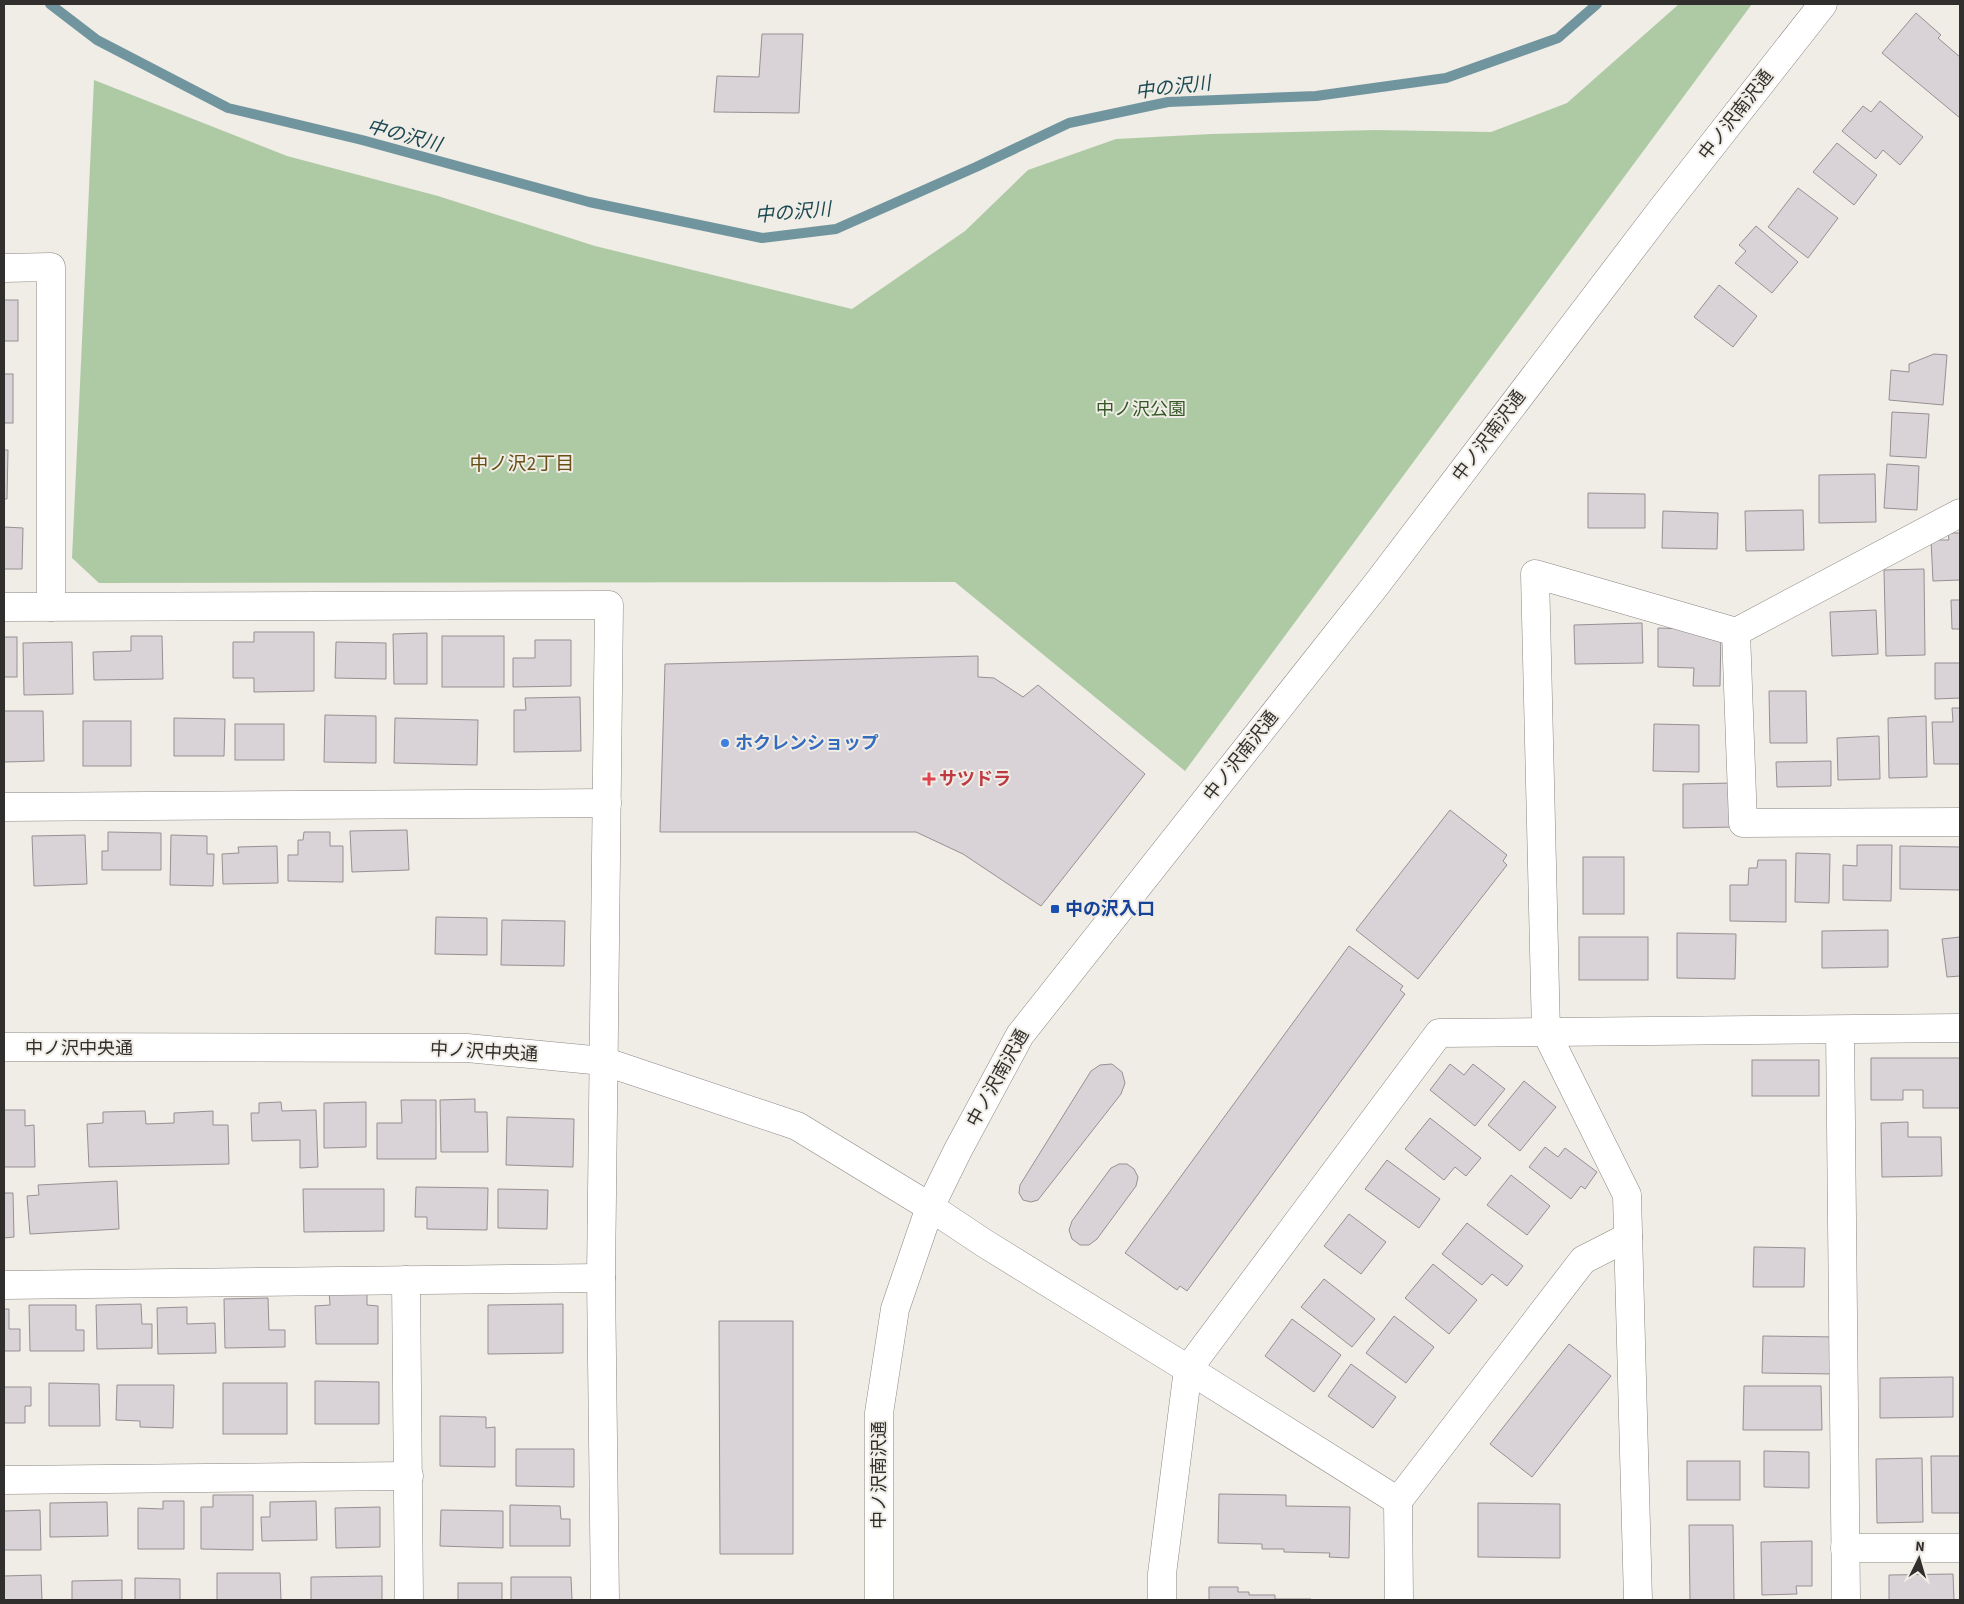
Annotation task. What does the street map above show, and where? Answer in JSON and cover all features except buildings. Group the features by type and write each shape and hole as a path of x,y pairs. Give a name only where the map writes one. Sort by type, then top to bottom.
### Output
{"street":[{"name":"中ノ沢南沢通","path":"880,1600 879,1413 896,1309 930,1207 958,1150 1020,1035 1376,585 1662,209 1823,4"},
{"path":"4,268 51,267 51,607"},
{"path":"1638,1600 1627,1195 1546,1032 1535,574 1736,632 1960,513"},
{"path":"4,607 610,605 601,1278 605,1600"},
{"path":"1736,632 1743,823 1960,822"},
{"path":"4,807 607,803"},
{"path":"1162,1600 1162,1574 1188,1369 1439,1033 1960,1028"},
{"path":"1840,1030 1846,1600"},
{"name":"中ノ沢中央通","path":"4,1048 467,1048 603,1061 797,1126 930,1207 984,1243 1398,1501"},
{"path":"1399,1600 1398,1501 1583,1260 1628,1238"},
{"path":"4,1285 601,1278"},
{"path":"406,1280 409,1600"},
{"path":"4,1480 409,1476"},
{"path":"1845,1548 1960,1548"}],"green space":[{"name":"中ノ沢公園","path":"1679,4 1752,4 1185,771 955,582 99,583 72,558 94,80 287,156 438,196 595,246 852,309 965,231 1028,170 1116,139 1211,134 1375,130 1491,132 1567,103"}],"waterway":[{"name":"中の沢川","path":"50,4 97,40 228,108 362,140 589,202 762,238 836,229 976,167 1069,123 1168,102 1316,96 1446,78 1558,38 1597,4"}],"place":[{"name":"ホクレンショップ","path":"725,743"},
{"name":"サツドラ","path":"929,779"},
{"name":"中の沢入口","path":"1055,909"}],"district":[{"name":"中ノ沢2丁目","path":"522,464"}]}
